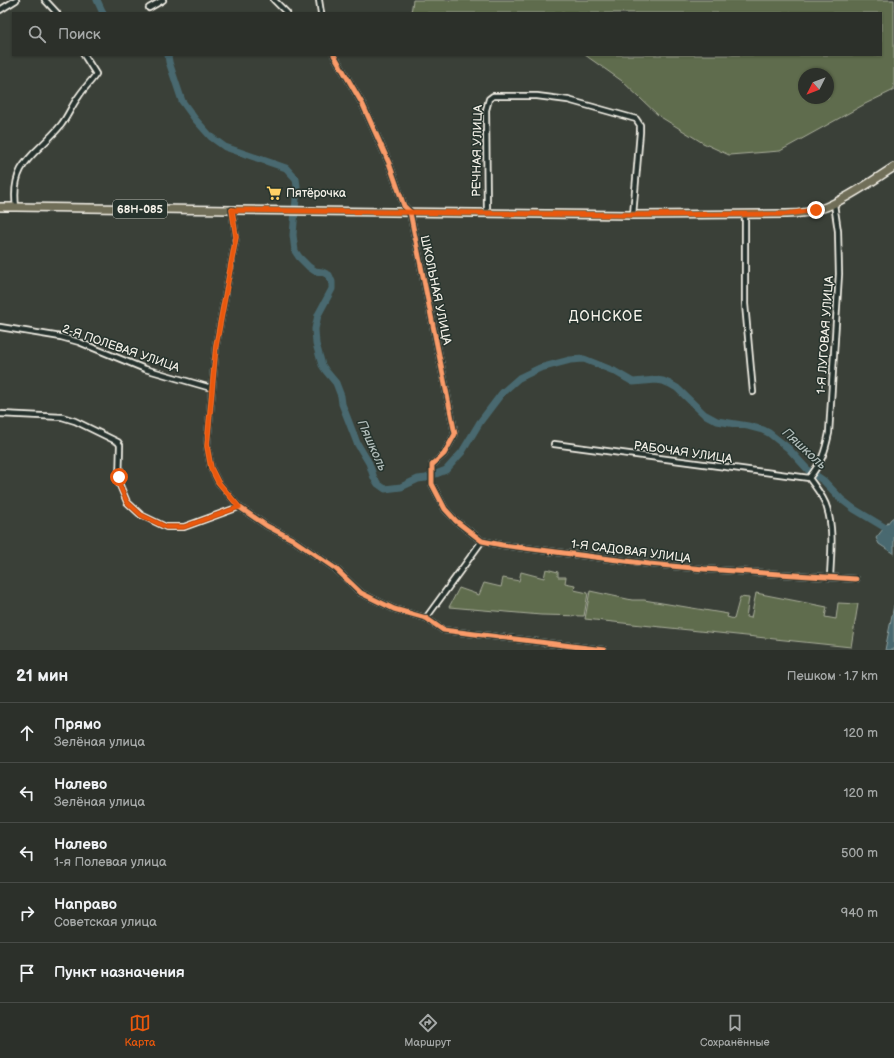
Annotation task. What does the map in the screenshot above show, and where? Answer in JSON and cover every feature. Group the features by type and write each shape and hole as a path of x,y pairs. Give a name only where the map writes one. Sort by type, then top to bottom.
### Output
{"main road":[{"name":"68Н-085","path":"0,207 16,206 633,215 796,214 816,210 834,204 894,167"}],"street":[{"path":"0,10 16,0"},
{"path":"45,0 56,12"},
{"path":"149,8 163,0"},
{"path":"274,0 286,12"},
{"path":"319,0 321,12"},
{"path":"16,206 14,192 21,168 28,158 62,124 79,95 93,80 96,74 85,56"},
{"name":"ШКОЛЬНАЯ УЛИЦА","path":"335,56 363,105 389,163 404,206 410,212 455,434 444,454 432,465 432,484"},
{"name":"РЕЧНАЯ УЛИЦА","path":"487,212 486,110 489,99 493,96 537,96 568,100 636,119 640,126 640,132 633,215"},
{"name":"1-Я ЛУГОВАЯ УЛИЦА","path":"809,478 819,466 825,451 829,433 839,274 838,231 834,204"},
{"path":"232,210 236,237 216,346 211,388 207,446 211,468 218,482 239,507 267,526 299,543 336,569 361,593 394,609 426,618 443,630 604,650"},
{"path":"745,214 745,304 753,392"},
{"name":"2-Я ПОЛЕВАЯ УЛИЦА","path":"0,327 62,337 79,342 145,369 211,388"},
{"path":"0,414 62,417 75,421 118,442 120,445 119,484 127,502 141,515 166,527 184,527 239,507"},
{"name":"РАБОЧАЯ УЛИЦА","path":"554,444 809,478"},
{"path":"809,478 822,496 827,508 832,550 830,576"},
{"name":"1-Я САДОВАЯ УЛИЦА","path":"432,484 445,509 456,522 482,541 508,546 649,564 743,572 856,578"},
{"path":"426,618 482,541"}],"green space":[{"path":"413,0 894,0 894,90 865,104 780,151 729,155 703,143 659,116 622,81 586,56 882,56 882,12 411,12"},
{"path":"546,569 558,572 558,577 566,577 565,583 575,585 574,590 588,593 584,616 541,615 449,607 459,588 479,595 484,583 501,587 503,578 519,581 521,572 544,578"},
{"path":"590,591 632,600 644,600 728,614 727,617 734,619 740,597 749,598 746,617 751,618 756,593 827,607 825,617 836,619 838,603 858,604 851,647 585,619"}],"water":[{"path":"894,517 894,554 879,544 876,538"},
{"path":"894,605 894,650 885,650"}],"waterway":[{"name":"Пяшколь","path":"97,0 103,12"},
{"name":"Пяшколь","path":"168,56 182,101 211,137 225,147 286,168 296,179 297,186 293,235 295,251 309,267 315,271 329,275 332,282 332,289 318,315 315,329 316,344 322,365 336,383 341,396 342,404 357,443 369,463 374,478 378,484 385,489 401,487 418,479 426,478 446,470 462,452 480,422 502,393 519,378 540,368 570,360 584,359 614,371 633,382 656,380 663,381 677,388 704,414 717,421 748,426 769,433 788,448 808,470 824,481 841,499 854,509 894,533"}],"cycle path":[{"path":"335,56 363,105 389,163 404,206 410,212 455,434 444,454 432,465 432,484 445,509 456,521 482,541 502,545 649,564 856,579"},
{"path":"232,210 236,237 216,345 207,446 211,468 218,482 239,507 267,526 292,539 336,569 361,593 394,609 426,618 443,630 604,650"}],"place":[{"name":"Пятёрочка","path":"274,193"}],"district":[{"name":"ДОНСКОЕ","path":"606,316"}],"route":[{"path":"119,477 119,484 127,502 141,515 166,527 184,527 239,507 218,482 211,468 207,446 211,388 216,346 236,237 232,210 633,215 796,214 816,210"}]}
